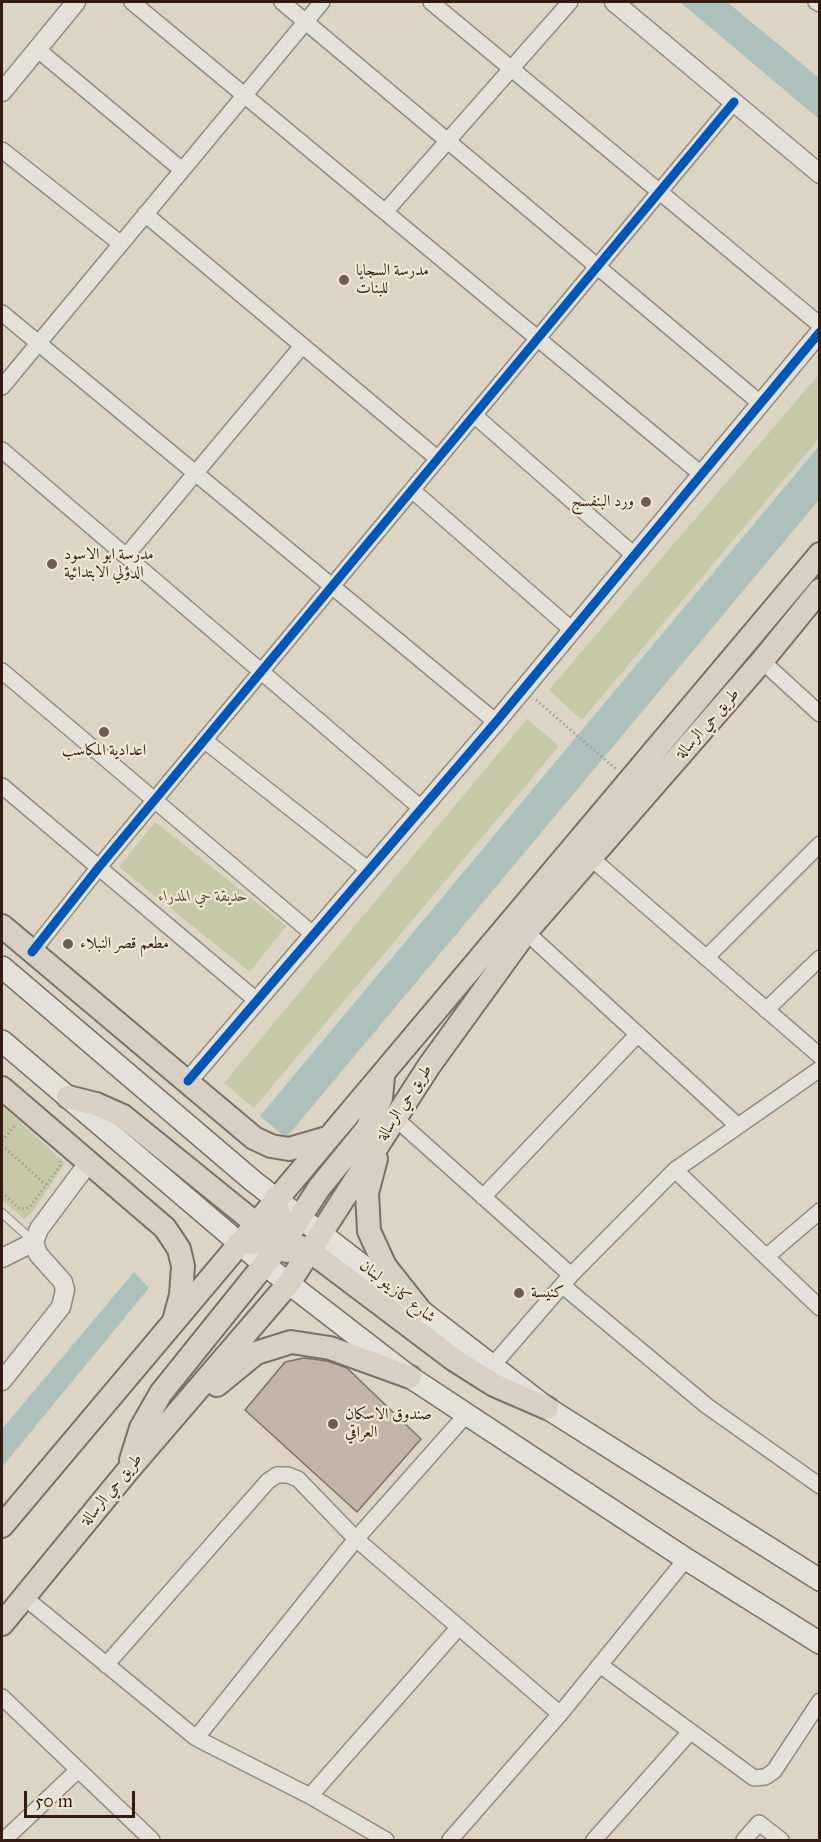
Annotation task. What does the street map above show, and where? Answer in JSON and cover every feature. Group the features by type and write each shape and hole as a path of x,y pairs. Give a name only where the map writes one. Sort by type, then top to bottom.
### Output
{"main road":[{"name":"طريق حي الرسالة","path":"2,1526 173,1325 275,1198 384,1075 819,554"},
{"name":"طريق حي الرسالة","path":"2,1624 130,1467 289,1283 429,1066 526,932 762,661 819,590"},
{"path":"2,926 247,1132 271,1146 298,1148 331,1136"},
{"path":"2,967 275,1198 287,1233 285,1260 289,1283"},
{"path":"2,1041 239,1243 410,1377 465,1416 819,1643"},
{"path":"130,1467 141,1428 153,1404 266,1265 319,1188 367,1129 381,1098 384,1075"},
{"path":"2,1088 165,1228 179,1249 184,1280 173,1325"},
{"path":"68,1097 96,1104 123,1116 255,1223 315,1242 453,1359 494,1385 547,1408"},
{"path":"389,1127 367,1193 369,1231 385,1266 418,1309"},
{"path":"239,1243 287,1233"},
{"name":"شارع كازينو لبنان","path":"315,1242 418,1309 547,1408 819,1580"},
{"path":"178,1411 207,1393 256,1353 291,1342 330,1348 410,1377"}],"street":[{"path":"2,92 76,2"},
{"path":"132,2 701,474"},
{"path":"282,2 760,403"},
{"path":"2,387 322,2"},
{"path":"431,2 819,325"},
{"path":"385,212 570,2"},
{"path":"614,2 819,174"},
{"path":"37,49 182,170"},
{"path":"32,952 99,867 734,102"},
{"path":"2,150 121,244"},
{"path":"145,214 438,459"},
{"path":"2,313 496,722"},
{"path":"188,1081 496,722 819,332"},
{"path":"126,556 302,346"},
{"path":"474,415 634,555"},
{"path":"2,450 422,809"},
{"path":"412,490 572,630"},
{"path":"762,661 819,714"},
{"path":"2,673 314,935"},
{"path":"204,740 370,871"},
{"path":"2,786 256,1000"},
{"path":"706,958 819,844"},
{"path":"591,858 819,1056"},
{"path":"526,932 738,1126"},
{"path":"766,1010 819,958"},
{"path":"483,1197 638,1034"},
{"path":"493,1365 567,1281 675,1170 819,1069"},
{"path":"389,1127 483,1197 567,1281 691,1393 819,1486"},
{"path":"2,1381 61,1307 65,1290 63,1282 38,1254 34,1242 39,1229 89,1162"},
{"path":"675,1170 819,1308"},
{"path":"766,1257 819,1211"},
{"path":"2,1258 34,1242"},
{"path":"196,1738 357,1539 465,1416"},
{"path":"106,1665 272,1478 283,1474 298,1479 357,1539 560,1714"},
{"path":"450,1840 560,1714 686,1559"},
{"path":"24,1597 196,1738 310,1796 386,1840"},
{"path":"310,1796 459,1627"},
{"path":"600,1665 749,1776 765,1777 774,1771 819,1701"},
{"path":"2,1697 152,1840"},
{"path":"594,1840 690,1732"},
{"path":"12,1838 78,1770"},
{"path":"744,1840 759,1823 781,1840"}],"lane":[{"path":"2,1213 34,1242"}],"path":[{"path":"523,689 614,768"},
{"path":"9,1117 25,1130"},
{"path":"16,1123 2,1143 46,1185"},
{"path":"2,1192 20,1209 26,1210 60,1166 58,1159"}],"green space":[{"path":"819,374 819,438 582,720 549,690"},
{"path":"527,719 559,746 254,1108 224,1083"},
{"name":"حديقة حي المدراء","path":"155,822 286,926 250,972 119,867"},
{"path":"2,1106 65,1163 33,1211 24,1219 2,1200"}],"shaded area":[{"path":"680,2 727,2 819,78 819,119"},
{"path":"819,446 819,500 286,1138 260,1116"},
{"path":"134,1272 149,1288 2,1467 2,1429"}],"building":[{"name":"صندوق الاسكان العراقي","path":"304,1358 327,1361 347,1368 421,1439 357,1512 245,1410 285,1362"}],"cycle path":[{"path":"32,952 99,867 734,102"},
{"path":"188,1081 496,722 820,332"}],"place":[{"name":"مدرسة السجايا للبنات","path":"344,280"},
{"name":"ورد البنفسج","path":"646,502"},
{"name":"مدرسة ابو الاسود الدؤلي الابتدائية","path":"52,564"},
{"name":"اعدادية المكاسب","path":"104,732"},
{"name":"مطعم قصر النبلاء","path":"68,944"},
{"name":"كنيسة","path":"519,1293"},
{"name":"صندوق الاسكان العراقي","path":"333,1424"}]}
